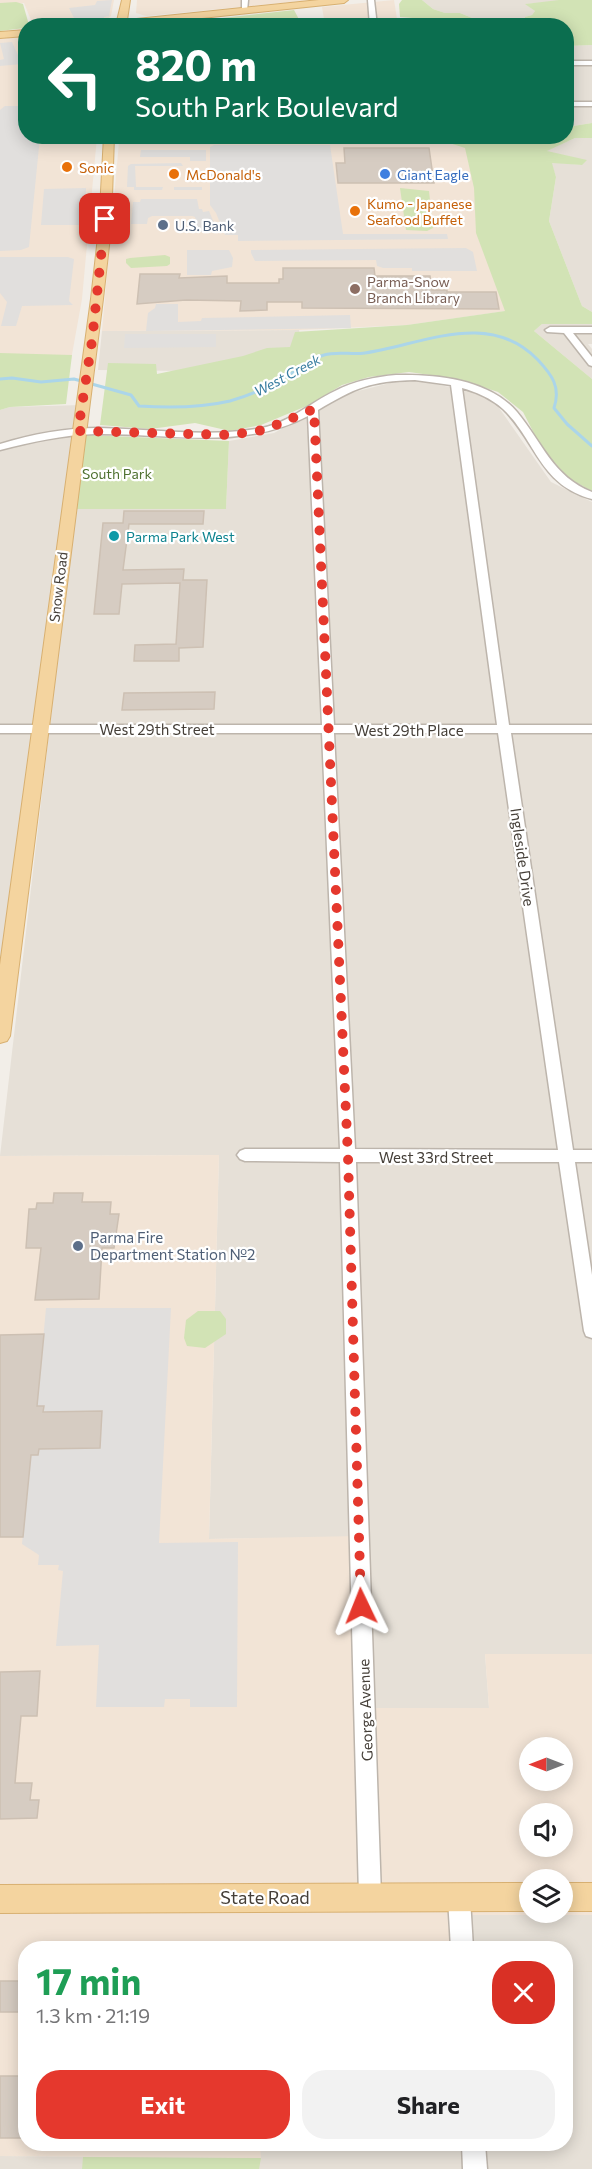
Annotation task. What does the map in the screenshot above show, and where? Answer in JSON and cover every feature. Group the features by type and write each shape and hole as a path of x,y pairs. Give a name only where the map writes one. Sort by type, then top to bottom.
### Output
{"main road":[{"path":"123,18 126,0"},
{"path":"161,18 245,5 344,0"},
{"path":"0,35 18,34"},
{"name":"Snow Road","path":"0,1036 78,431 90,356 105,228 110,144"},
{"name":"State Road","path":"0,1899 519,1897"},
{"path":"573,1897 592,1897"}],"street":[{"path":"371,0 373,18"},
{"path":"574,63 592,63"},
{"path":"574,104 592,104"},
{"path":"550,330 592,330"},
{"path":"567,330 592,363"},
{"path":"0,447 45,434 78,431 230,435 264,430 314,409 341,391 369,382 404,376 456,383 490,395 514,412 541,457 561,478 579,492 592,496"},
{"name":"Ingleside Drive","path":"456,383 592,1330"},
{"name":"George Avenue","path":"314,409 321,730 348,1157 370,1896"},
{"name":"West 29th Street","path":"0,729 321,730"},
{"path":"504,729 592,729"},
{"name":"West 29th Place","path":"321,730 504,729"},
{"name":"West 33rd Street","path":"244,1155 592,1156"},
{"path":"459,1898 462,1941"},
{"path":"474,2151 475,2169"}],"shaded area":[{"path":"0,0 114,0 111,16 108,18 30,18 24,3 0,6"},
{"path":"112,0 109,16 74,18 69,8 95,5 97,1"},
{"path":"137,0 312,0 146,16 136,13"},
{"path":"394,0 397,18 324,18 322,7"},
{"path":"422,0 572,0 526,4 535,11 525,18 472,18 460,13 445,13 433,9"},
{"path":"18,37 18,144 96,144 82,299 71,360 0,363 0,39"},
{"path":"12,42 18,55 18,64 0,66 0,60 4,59 0,43"},
{"path":"592,45 592,123 574,126 574,46"},
{"path":"5,106 18,106 18,144 39,144 29,247 21,250 0,251 0,110"},
{"path":"574,138 592,138 592,312 582,306 549,221 556,177 551,162 582,165 546,151 562,144 574,144"},
{"path":"119,144 467,144 506,311 407,325 299,330 102,331"},
{"path":"214,145 330,145 343,234 447,234 448,239 238,241 238,235 225,235 210,205 210,147"},
{"path":"141,150 206,150 206,161 190,161 190,157 140,157"},
{"path":"181,163 183,166 135,166 136,187 163,187 162,190 134,190 134,187 127,187 128,166 131,164"},
{"path":"174,187 202,187 202,190 174,190"},
{"path":"86,188 85,225 41,225 44,189"},
{"path":"141,199 197,199 199,209 203,212 209,211 217,230 193,233 190,225 197,224 195,217 192,216 152,216 148,218 147,224 131,224 133,202 140,202"},
{"path":"466,248 473,252 477,271 412,271 412,268 383,268 377,266 376,260 255,261 251,253 251,250"},
{"path":"187,250 229,250 233,258 232,267 212,271 211,275 187,275"},
{"path":"0,257 68,257 74,259 69,301 73,305 22,306 16,326 1,326 7,302 0,293"},
{"path":"156,304 178,304 178,322 201,321 202,318 350,315 351,328 146,331 148,313 155,308"},
{"path":"542,324 592,324 592,344 588,344 592,349 592,379 534,331"},
{"path":"299,330 302,349 183,371 98,370 102,331"},
{"path":"125,334 216,334 216,347 124,348"},
{"path":"419,381 470,391 497,405 551,482 592,502 592,1654 485,1654 489,1708 365,1708 359,1537 209,1539 219,1155 0,1156 75,509 226,509 229,441 274,433 342,395 390,383"},
{"path":"82,405 0,1036 0,410 10,407"},
{"path":"219,1155 209,1539 359,1536 365,1708 489,1708 485,1654 592,1654 592,1915 573,1915 573,1869 519,1869 519,1915 451,1915 452,1941 18,1941 18,2151 260,2151 261,2158 0,2156 0,1156"},
{"path":"46,1308 171,1308 159,1543 238,1542 237,1707 190,1707 190,1699 165,1699 164,1707 96,1707 99,1645 56,1646 63,1571 58,1570 59,1565 38,1565 39,1555 22,1544 31,1455 38,1455 39,1449 100,1447 102,1411 43,1412 37,1406"},
{"path":"451,1915 519,1915 519,1923 573,1923 573,1915 592,1915 592,2169 0,2169 0,2156 260,2158 260,2151 573,2151 573,1941 452,1941"}],"green space":[{"path":"402,0 422,0 433,9 445,13 460,13 472,18 400,17 399,4"},
{"path":"559,0 592,0 592,45 574,46 574,18 525,18 535,11 525,4"},
{"path":"0,3 23,4 27,18 18,18 18,29 0,31"},
{"path":"294,10 298,18 222,18"},
{"path":"592,123 592,138 574,138 574,126"},
{"path":"453,144 562,144 547,151 587,160 582,165 552,163 556,177 549,221 582,306 592,312 592,324 542,324 534,331 592,379 592,491 568,478 541,447 523,412 498,392 458,379 409,372 369,377 342,385 309,405 261,425 230,431 195,423 150,429 100,425 108,363 156,364 157,374 243,356 267,348 290,347 295,332 407,325 505,311 476,233 474,188 465,148"},
{"path":"400,188 429,191 433,228 427,231 406,230"},
{"path":"165,255 170,257 170,264 167,266 131,268 126,263 126,259 130,258"},
{"path":"0,353 72,355 66,404 10,407 0,410"},
{"name":"South Park","path":"86,435 229,441 226,509 75,509"},
{"path":"198,1311 220,1311 226,1319 226,1334 205,1348 187,1346 184,1338 186,1320"},
{"path":"83,2157 261,2158 259,2169 82,2169"}],"building":[{"name":"Giant Eagle","path":"344,148 429,148 434,183 338,183 336,163 345,163"},
{"name":"Parma-Snow Branch Library","path":"283,268 374,268 375,276 430,276 432,290 496,292 499,309 302,308 302,302 267,302 267,310 240,311 241,301 186,300 137,304 140,274 180,274 179,278 227,276 227,283 279,283 279,279 283,279"},
{"path":"124,511 204,511 203,524 129,524 123,570 184,569 183,580 207,580 203,647 179,648 179,661 134,661 135,645 176,644 180,583 122,584 119,614 94,614 103,523 123,523"},
{"path":"215,692 214,709 122,710 124,693"},
{"name":"Parma Fire Department Station №2","path":"54,1193 83,1193 82,1202 111,1202 110,1214 119,1214 114,1248 102,1248 99,1299 35,1300 41,1248 26,1248 29,1209 36,1209 37,1203 53,1203"},
{"path":"44,1334 37,1406 44,1406 43,1412 102,1411 100,1448 39,1449 38,1455 31,1455 23,1537 0,1537 0,1335"},
{"path":"40,1671 37,1716 21,1716 15,1783 32,1783 30,1800 39,1800 37,1818 0,1819 0,1672"},
{"path":"0,1981 18,1981 18,2012 0,2012"},
{"path":"0,2076 18,2076 18,2138 0,2138"}],"waterway":[{"name":"West Creek","path":"0,379 12,378 41,382 74,379 131,395 139,406 196,406 230,401 254,393 324,355 365,353 455,334 477,333 499,336 519,345 538,360 554,382 556,388 554,408 567,424 592,446"}],"place":[{"name":"Sonic","path":"67,167"},
{"name":"McDonald's","path":"174,174"},
{"name":"Giant Eagle","path":"385,174"},
{"name":"Kumo - Japanese Seafood Buffet","path":"355,211"},
{"name":"U.S. Bank","path":"163,225"},
{"name":"Parma-Snow Branch Library","path":"355,289"},
{"name":"Parma Park West","path":"114,536"},
{"name":"Parma Fire Department Station №2","path":"78,1246"}],"route":[{"path":"105,219 92,341 78,431 230,435 264,430 314,409 326,730 348,1157 361,1606"}]}
